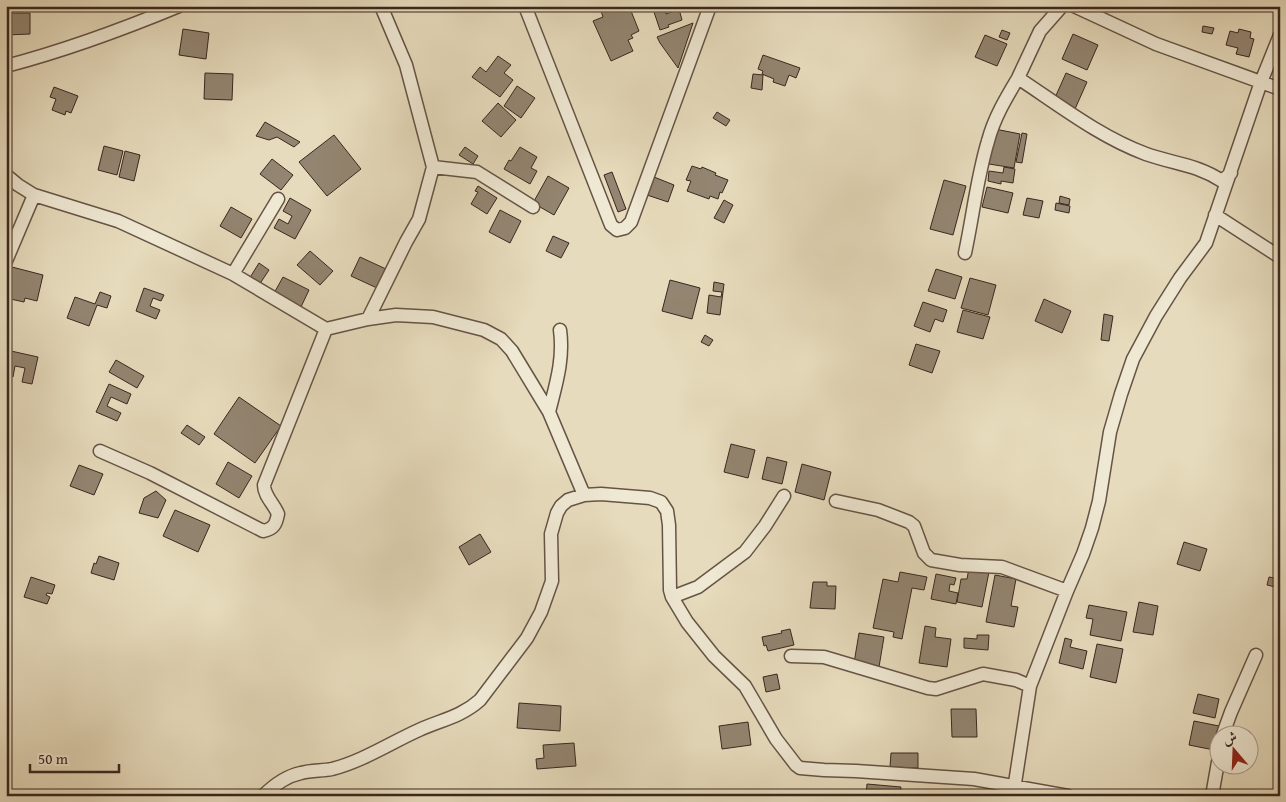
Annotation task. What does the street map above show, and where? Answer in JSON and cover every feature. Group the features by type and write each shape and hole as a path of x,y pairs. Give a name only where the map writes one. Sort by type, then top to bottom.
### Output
{"street":[{"path":"6,66 102,38 179,6"},
{"path":"368,319 419,219 433,167 406,65 381,6"},
{"path":"525,6 611,225 617,230 625,228 631,222 710,6"},
{"path":"965,253 988,139 1000,110 1018,78 1040,30 1062,6"},
{"path":"1074,6 1156,44 1280,89"},
{"path":"1014,791 1030,686 1092,528 1099,501 1110,432 1133,358 1170,293 1206,243 1280,35"},
{"path":"1018,78 1106,135 1147,154 1195,167 1222,181 1231,173"},
{"path":"433,167 477,172 533,206"},
{"path":"6,175 18,186 34,195 118,221 233,274 326,329 368,319 396,315 434,317 484,330 492,334 501,339 512,351 549,412 584,495"},
{"path":"6,261 34,195"},
{"path":"233,274 278,198"},
{"path":"1215,215 1280,258"},
{"path":"100,451 150,473 263,531 270,530 275,525 278,514 264,492 264,485 326,329"},
{"path":"549,412 561,361 560,330"},
{"path":"263,796 276,783 300,773 331,769 356,760 418,730 466,712 474,706 527,638 541,612 552,581 551,534 557,513 568,500 584,495 601,494 657,499 664,506 669,525 669,575 672,597 687,622 714,656 745,686 776,739 792,761 800,768 974,779 1014,791 1068,796"},
{"path":"672,597 698,587 744,552 765,526 784,496"},
{"path":"836,502 878,510 909,522 914,526 924,553 931,560 960,565 1002,567 1067,591"},
{"path":"1227,724 1256,655"},
{"path":"790,656 824,657 928,688 936,688 983,674 1016,680 1030,686"},
{"path":"1212,796 1216,774"}],"building":[{"path":"608,6 629,6 639,31 631,35 633,38 628,40 633,51 611,61 593,21 603,17 601,11"},
{"path":"664,6 666,14 679,9 682,20 660,30 653,9"},
{"path":"6,13 30,13 30,34 6,35"},
{"path":"693,23 678,68 657,37"},
{"path":"1203,26 1214,28 1212,34 1202,32"},
{"path":"183,29 209,33 206,59 179,55"},
{"path":"1239,29 1251,32 1250,38 1254,39 1249,57 1236,54 1238,48 1226,45 1230,31 1238,33"},
{"path":"1002,30 1010,33 1007,40 999,37"},
{"path":"1073,34 1098,45 1087,70 1062,59"},
{"path":"985,35 1007,44 997,66 975,57"},
{"path":"763,55 800,68 796,78 789,75 785,86 773,82 774,79 762,74 763,71 758,69"},
{"path":"498,56 511,65 504,73 513,80 500,97 472,77 480,67 486,72"},
{"path":"205,73 233,74 232,100 204,99"},
{"path":"1066,73 1087,82 1075,109 1054,100"},
{"path":"753,74 763,75 762,90 751,88"},
{"path":"517,86 535,98 521,118 504,106"},
{"path":"54,87 78,96 71,113 66,111 65,115 52,110 56,99 50,97"},
{"path":"498,103 516,120 501,137 482,121"},
{"path":"717,112 730,120 726,126 713,118"},
{"path":"265,122 300,142 294,147 277,137 269,140 256,136"},
{"path":"995,129 1020,134 1014,168 989,164"},
{"path":"1022,133 1027,134 1022,163 1016,162"},
{"path":"334,135 361,169 327,196 299,162"},
{"path":"104,146 123,151 117,175 98,170"},
{"path":"465,147 478,156 473,164 459,155"},
{"path":"520,147 537,157 531,168 537,171 530,184 504,169"},
{"path":"125,151 140,155 134,181 119,177"},
{"path":"272,159 293,175 281,190 260,174"},
{"path":"692,166 701,169 702,167 728,180 718,199 710,196 709,199 687,191 691,181 686,180"},
{"path":"1004,167 1015,169 1013,183 1001,181 1001,184 988,181 989,171 1003,173"},
{"path":"612,172 626,209 618,212 604,175"},
{"path":"548,176 569,188 554,215 533,203"},
{"path":"654,177 674,185 668,202 647,195"},
{"path":"944,180 966,186 953,235 930,229"},
{"path":"478,186 497,198 487,214 471,204 478,192 475,191"},
{"path":"987,187 1013,193 1008,213 982,207"},
{"path":"1060,196 1070,199 1069,205 1059,203"},
{"path":"290,198 311,210 295,239 274,228 279,219 288,224 292,216 283,211"},
{"path":"1027,198 1043,201 1039,218 1023,215"},
{"path":"724,200 733,205 724,223 714,218"},
{"path":"1056,203 1070,206 1069,213 1055,210"},
{"path":"231,207 252,219 241,238 220,226"},
{"path":"500,210 521,221 510,243 489,232"},
{"path":"553,236 569,243 561,258 546,251"},
{"path":"310,251 333,271 320,285 297,265"},
{"path":"360,257 386,269 377,288 351,276"},
{"path":"259,263 269,270 259,285 249,279"},
{"path":"12,267 43,275 37,301 25,298 24,302 6,298"},
{"path":"936,269 962,277 955,299 928,291"},
{"path":"283,277 309,290 300,309 273,295"},
{"path":"970,278 996,285 988,315 961,308"},
{"path":"670,280 700,288 692,319 662,311"},
{"path":"714,282 724,284 720,315 707,313 709,295 721,297 722,292 713,291"},
{"path":"144,288 164,295 161,301 153,298 150,306 160,310 156,319 136,311"},
{"path":"100,292 111,296 107,308 97,305 89,326 67,318 75,297 95,304"},
{"path":"1044,299 1071,311 1062,333 1035,321"},
{"path":"923,302 947,310 943,322 935,319 930,332 914,326"},
{"path":"963,310 990,317 983,339 957,332"},
{"path":"1104,314 1113,316 1109,341 1101,340"},
{"path":"705,335 713,340 709,346 701,342"},
{"path":"916,344 940,351 932,373 909,365"},
{"path":"11,351 38,357 32,384 22,382 25,368 15,366 13,377 6,375"},
{"path":"116,360 144,376 137,388 109,372"},
{"path":"109,384 131,394 127,404 111,397 107,406 121,413 117,421 96,412"},
{"path":"239,397 281,426 255,463 214,434"},
{"path":"187,425 205,437 199,445 181,433"},
{"path":"731,444 755,450 748,478 724,472"},
{"path":"767,457 787,462 782,484 762,479"},
{"path":"228,462 252,476 239,498 216,484"},
{"path":"802,464 831,472 824,500 795,492"},
{"path":"79,465 103,474 94,495 70,486"},
{"path":"156,491 166,500 158,518 139,513 144,498"},
{"path":"175,510 210,525 198,552 163,536"},
{"path":"480,534 491,552 469,565 459,547"},
{"path":"1184,542 1207,549 1200,571 1177,564"},
{"path":"99,556 119,563 114,580 91,573 94,563 96,564"},
{"path":"969,568 989,572 982,607 957,602 961,579 967,579"},
{"path":"900,572 927,577 924,590 912,588 902,639 893,637 894,632 873,628 883,579 898,582"},
{"path":"936,574 956,578 954,585 950,584 949,591 958,593 956,604 931,599"},
{"path":"995,575 1016,579 1011,606 1018,607 1014,627 986,622"},
{"path":"31,577 55,585 52,594 47,593 46,595 50,597 47,604 24,597"},
{"path":"1269,577 1280,579 1279,588 1267,585"},
{"path":"813,582 827,582 827,586 836,586 835,609 810,608"},
{"path":"1139,602 1158,606 1153,635 1133,632"},
{"path":"1089,605 1127,612 1121,641 1090,635 1093,619 1086,618"},
{"path":"925,626 936,628 935,637 951,639 947,667 919,663"},
{"path":"790,629 794,645 768,651 766,645 764,646 762,637 782,633 781,631"},
{"path":"859,633 884,637 879,667 854,663"},
{"path":"977,635 989,635 988,650 964,648 964,638 977,639"},
{"path":"1065,638 1072,640 1070,647 1087,651 1083,669 1059,663"},
{"path":"1097,644 1123,649 1116,683 1090,677"},
{"path":"777,674 780,689 766,692 763,677"},
{"path":"1198,694 1219,699 1215,718 1193,713"},
{"path":"519,703 561,706 560,731 517,728"},
{"path":"951,709 976,709 977,737 952,737"},
{"path":"1194,721 1209,724 1208,749 1189,745"},
{"path":"748,722 751,745 722,749 719,726"},
{"path":"574,743 576,766 537,769 536,759 544,758 543,745"},
{"path":"891,753 918,753 918,768 890,767"},
{"path":"867,784 901,787 900,796 866,796"}]}
